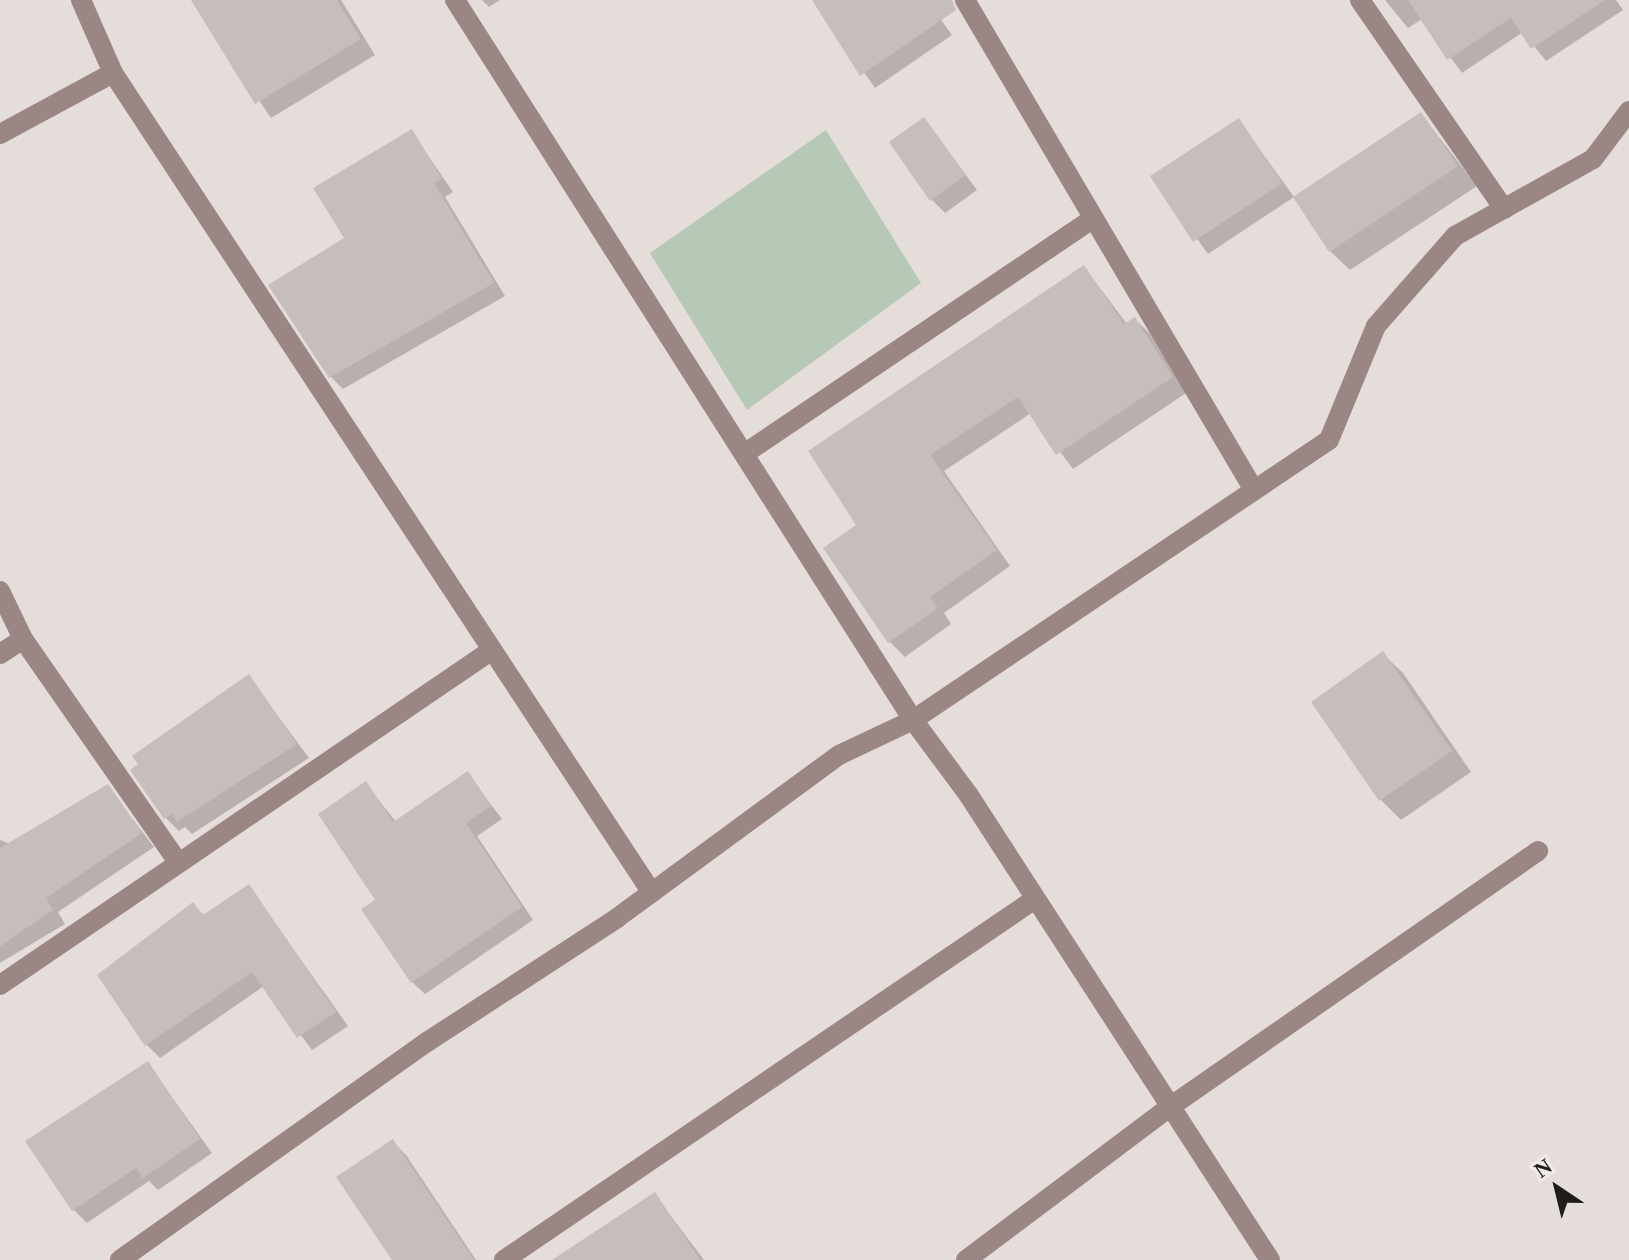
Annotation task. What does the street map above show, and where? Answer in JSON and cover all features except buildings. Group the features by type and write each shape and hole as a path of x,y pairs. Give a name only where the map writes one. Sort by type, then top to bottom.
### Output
{"street":[{"path":"81,0 113,73 652,893"},
{"path":"455,0 913,720 968,794 1167,1109 1270,1260"},
{"path":"965,0 1254,490"},
{"path":"1360,0 1504,209"},
{"path":"0,134 113,73"},
{"path":"120,1260 427,1042 652,893 839,755 913,720 1329,440 1376,326 1455,236 1593,159 1629,111"},
{"path":"744,454 1093,219"},
{"path":"0,591 23,639 178,862"},
{"path":"0,654 23,639"},
{"path":"0,985 492,650"},
{"path":"966,1260 1167,1109 1538,851"},
{"path":"504,1260 1035,899"}],"green space":[{"path":"826,130 921,283 747,410 650,253"}]}
